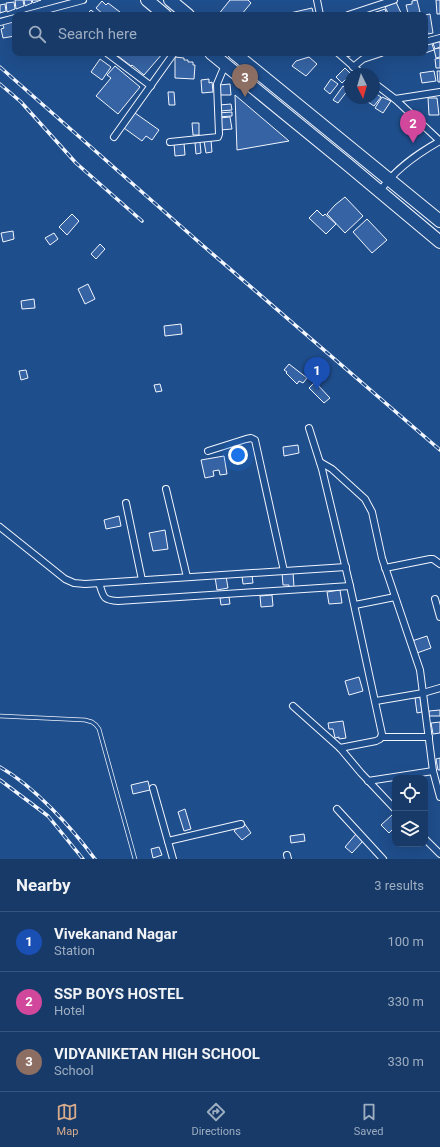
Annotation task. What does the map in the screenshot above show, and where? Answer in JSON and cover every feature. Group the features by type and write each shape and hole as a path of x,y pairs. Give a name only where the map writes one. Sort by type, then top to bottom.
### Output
{"highway":[{"path":"147,0 161,12"},
{"path":"170,0 184,12"},
{"path":"214,56 440,242"},
{"path":"242,56 388,180 440,221"}],"street":[{"path":"38,12 84,0"},
{"path":"317,0 319,12"},
{"path":"357,12 394,0"},
{"path":"0,22 12,19"},
{"path":"428,41 440,38"},
{"path":"111,56 151,86"},
{"path":"114,137 172,56"},
{"path":"341,56 353,67 364,59 372,56"},
{"path":"170,142 218,137 217,84 225,65"},
{"path":"380,88 395,99 440,141 414,157 388,180 380,191"},
{"path":"395,99 440,92"},
{"path":"309,428 320,462 355,605 376,701 382,737"},
{"path":"208,451 246,439 251,438 255,440 284,571"},
{"path":"320,462 332,469 370,505 385,568 420,670 433,771 440,797"},
{"path":"166,489 187,577"},
{"path":"126,503 142,580"},
{"path":"0,527 64,579 74,583 85,584 346,567"},
{"path":"385,568 430,559 433,559 440,564"},
{"path":"99,583 104,598 118,601 350,586"},
{"path":"355,605 395,597"},
{"path":"435,599 440,617"},
{"path":"376,701 423,693 440,688"},
{"path":"293,706 340,748 368,781 392,806"},
{"path":"340,748 376,741 382,737 429,737"},
{"path":"368,781 433,771"},
{"path":"153,788 173,859"},
{"path":"337,809 383,859"},
{"path":"168,841 241,824"},
{"path":"428,842 440,854"}],"lane":[{"path":"0,716 85,720 96,725 99,729 136,859"}],"building":[{"path":"15,0 23,0 24,6 16,9"},
{"path":"24,0 31,0 32,3 25,6"},
{"path":"32,0 41,0 33,3"},
{"path":"230,0 248,0 251,3 244,12 220,12"},
{"path":"417,0 420,12 408,12 406,5 412,4 412,1"},
{"path":"436,0 440,0 440,14 437,14"},
{"path":"102,1 106,5 108,3 120,12 101,12 96,8"},
{"path":"14,2 15,9 7,12 6,3"},
{"path":"396,2 401,12 388,12 385,7"},
{"path":"5,4 6,11 0,13 0,5"},
{"path":"312,8 313,12 294,12"},
{"path":"385,9 386,12 376,12"},
{"path":"428,14 430,14 433,33 428,34"},
{"path":"12,21 12,36 3,38 1,29 4,28 2,23"},
{"path":"440,38 440,47 435,49 432,40"},
{"path":"431,41 434,50 428,52 428,42"},
{"path":"440,48 440,57 436,58 434,49"},
{"path":"118,56 160,56 144,75 132,65 131,66"},
{"path":"175,57 184,58 184,60 188,60 188,62 193,62 193,65 195,65 194,79 175,78"},
{"path":"309,57 317,64 306,76 292,66 296,61"},
{"path":"440,58 440,68 436,68 435,59"},
{"path":"100,59 111,67 102,80 91,72"},
{"path":"115,66 140,87 118,114 96,96 111,78 107,75"},
{"path":"344,69 344,81 342,83 336,77"},
{"path":"434,71 436,81 422,83 420,73"},
{"path":"437,71 440,71 440,82 438,82"},
{"path":"209,79 209,83 212,82 213,92 202,93 201,80"},
{"path":"331,79 338,84 330,94 324,89"},
{"path":"230,84 231,95 220,95 219,85"},
{"path":"343,86 344,95 338,103 333,100"},
{"path":"168,92 174,92 175,105 169,105"},
{"path":"235,95 289,141 237,150"},
{"path":"382,97 391,101 383,113 375,108 378,104 380,104"},
{"path":"428,98 437,98 439,115 429,115"},
{"path":"231,104 232,110 220,111 219,105"},
{"path":"232,112 232,116 218,117 218,113"},
{"path":"135,113 159,130 152,140 146,136 142,141 124,128"},
{"path":"230,117 232,129 220,130 219,118"},
{"path":"192,123 199,123 199,135 193,135"},
{"path":"211,140 212,152 206,153 204,141"},
{"path":"200,142 201,153 196,154 195,143"},
{"path":"184,143 185,155 175,156 174,144"},
{"path":"345,197 363,216 345,233 327,214"},
{"path":"317,210 323,216 325,214 336,224 326,234 309,218"},
{"path":"72,214 79,221 67,235 59,227"},
{"path":"367,219 387,240 372,253 353,232"},
{"path":"13,231 14,239 3,242 1,233"},
{"path":"54,233 58,239 50,245 45,238"},
{"path":"100,244 105,249 96,259 91,254"},
{"path":"88,284 95,299 85,304 78,289"},
{"path":"34,299 35,308 22,309 21,301"},
{"path":"181,324 182,334 165,336 164,326"},
{"path":"289,364 307,378 303,383 299,381 297,384 286,373 287,372 284,370"},
{"path":"26,370 28,378 21,380 19,371"},
{"path":"315,382 330,398 324,403 309,388"},
{"path":"160,384 162,391 156,392 154,385"},
{"path":"298,445 299,453 284,456 283,447"},
{"path":"224,456 227,474 220,475 219,470 213,471 214,476 205,478 201,460"},
{"path":"119,516 121,526 106,529 104,520"},
{"path":"165,530 168,549 153,551 149,533"},
{"path":"293,572 294,587 283,585 282,573"},
{"path":"252,575 253,583 243,584 242,576"},
{"path":"226,576 228,588 217,590 215,577"},
{"path":"340,590 342,603 329,604 327,592"},
{"path":"272,595 273,606 261,607 260,596"},
{"path":"229,597 230,604 221,605 220,598"},
{"path":"427,636 431,648 417,653 412,641"},
{"path":"359,677 363,691 349,695 345,681"},
{"path":"420,697 422,712 417,713 415,698"},
{"path":"440,710 440,716 429,716 429,711"},
{"path":"343,721 346,738 335,738 333,729 329,729 328,723"},
{"path":"440,722 440,733 433,734 431,723"},
{"path":"440,758 440,770 438,770 436,759"},
{"path":"148,781 150,790 133,794 131,785"},
{"path":"185,809 191,829 184,831 178,812"},
{"path":"392,815 392,830 389,833 381,825"},
{"path":"244,823 251,833 242,840 234,831"},
{"path":"304,834 305,841 291,843 290,836"},
{"path":"356,834 363,841 352,853 345,847"},
{"path":"159,847 162,855 153,858 151,849"}],"railway":[{"path":"0,67 201,244 440,450"},
{"path":"0,84 21,102 76,163 142,221"},
{"path":"0,767 26,785 52,808 95,859"},
{"path":"0,780 48,816 83,859"}],"place":[{"name":"VIDYANIKETAN HIGH SCHOOL","path":"245,97"},
{"name":"SSP BOYS HOSTEL","path":"413,143"},
{"name":"Vivekanand Nagar","path":"317,390"}]}
